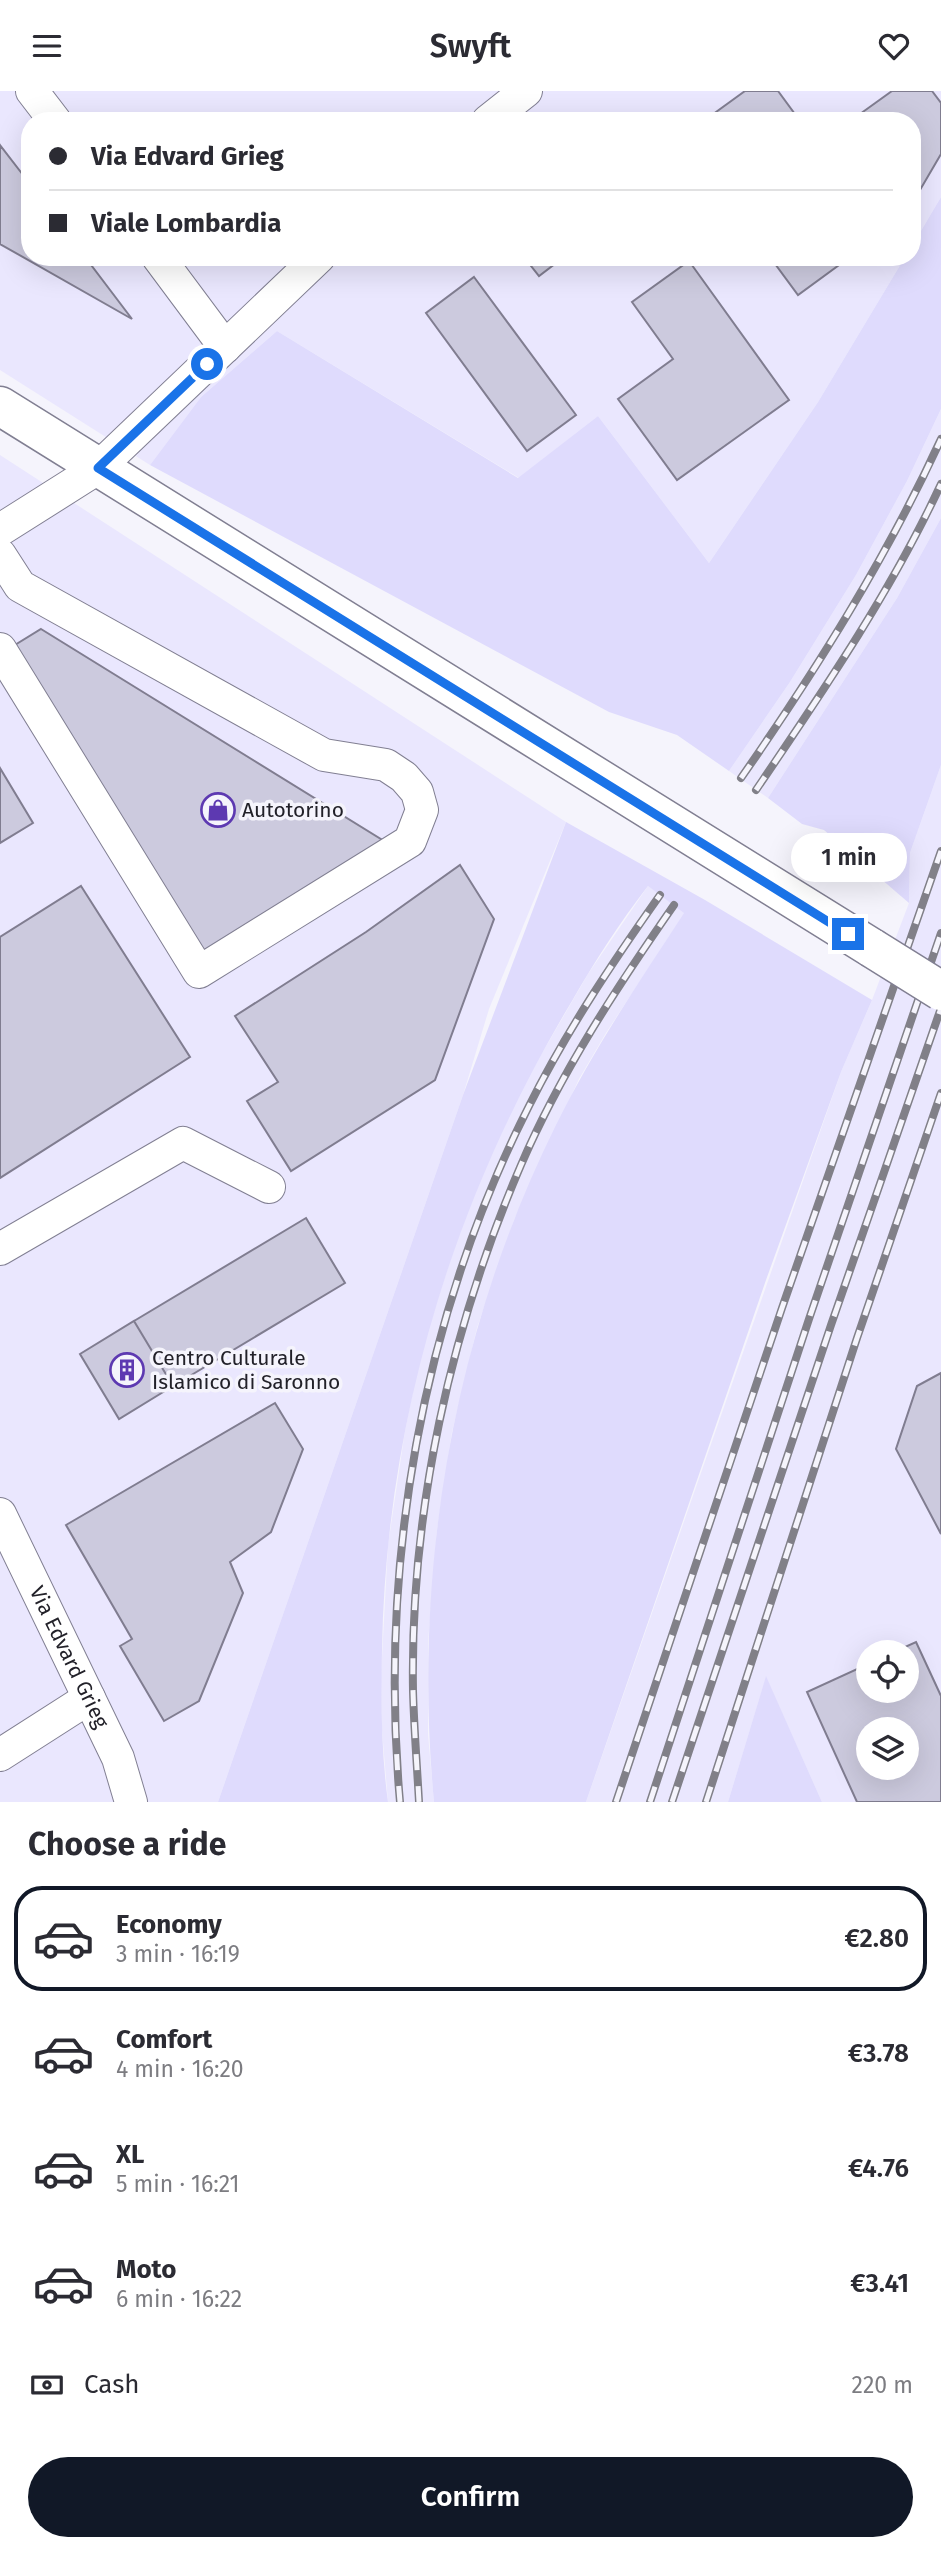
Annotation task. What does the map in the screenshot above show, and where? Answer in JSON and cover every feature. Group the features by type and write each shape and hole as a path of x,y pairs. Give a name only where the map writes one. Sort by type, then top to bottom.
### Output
{"main road":[{"path":"0,406 941,991"}],"street":[{"path":"32,91 48,112"},
{"path":"499,112 522,92"},
{"path":"165,266 225,347"},
{"path":"0,530 98,468 310,266"},
{"path":"0,555 20,586 324,755 386,765 404,777 417,792 422,810 418,824 410,841 199,972 0,649"},
{"path":"0,1248 183,1143 269,1188"},
{"name":"Via Edvard Grieg","path":"0,1514 118,1758 131,1802"},
{"path":"0,1755 89,1698"}],"shaded area":[{"path":"0,91 941,91 941,197 921,231 921,112 21,112 21,266 900,266 818,402 709,563 598,416 519,478 277,331 201,397 150,465 0,370"},
{"path":"941,197 941,409 907,481 856,575 790,682 729,771 677,735 609,712 150,465 201,397 277,331 518,478 598,416 709,563 818,402 900,266 921,266 921,231"},
{"path":"941,409 941,518 897,598 768,798 729,771 790,682 856,575 907,481"},
{"path":"0,455 566,822 489,1009 463,1095 218,1802 0,1802"},
{"path":"941,518 941,765 910,853 909,903 824,830 802,824 768,798 897,598"},
{"path":"941,765 941,1802 822,1802 766,1677 728,1802 586,1802 841,1072 909,903 910,853"},
{"path":"566,822 705,900 872,1000 841,1072 766,1280 586,1802 434,1802 429,1715 429,1628 436,1541 448,1455 466,1370 490,1286 520,1204 570,1097 617,1017 684,913 648,886 590,971 530,1076 493,1153 461,1232 434,1312 413,1395 397,1478 386,1563 382,1706 388,1802 218,1802 463,1095"},
{"path":"648,886 685,912 579,1079 514,1220 477,1328 452,1432 437,1530 428,1643 428,1734 434,1802 388,1802 381,1676 388,1545 405,1431 429,1326 464,1219 523,1086 588,974"},
{"path":"766,1676 822,1802 728,1802"}],"building":[{"path":"745,91 778,91 793,112 716,112"},
{"path":"892,91 932,91 941,103 941,154 921,188 921,112 863,112"},
{"path":"0,145 21,172 21,256 0,244"},
{"path":"39,266 92,266 132,319"},
{"path":"531,266 552,266 539,276"},
{"path":"682,266 693,266 789,400 677,480 618,399 673,359 632,302"},
{"path":"777,266 838,266 798,295"},
{"path":"474,277 576,415 527,451 426,313"},
{"path":"41,629 384,841 203,954 10,648"},
{"path":"0,768 33,823 0,843"},
{"path":"460,865 494,919 435,1080 291,1171 247,1101 278,1082 235,1016 366,932"},
{"path":"81,886 190,1057 0,1178 0,937"},
{"path":"306,1218 345,1283 173,1386 134,1321"},
{"name":"Centro Culturale Islamico di Saronno","path":"134,1321 173,1386 119,1419 80,1354"},
{"path":"941,1373 941,1534 896,1449 917,1386"},
{"path":"275,1403 303,1449 271,1532 230,1562 243,1593 199,1701 164,1721 120,1646 132,1639 66,1525"},
{"path":"919,1648 941,1696 941,1802 857,1802 807,1692 856,1670 856,1703 919,1703"}],"railway":[{"path":"741,778 796,696 873,571 941,439"},
{"path":"756,790 878,602 941,484"},
{"path":"616,1802 782,1308 941,851"},
{"path":"400,1802 395,1713 396,1623 403,1534 416,1445 435,1357 460,1271 492,1187 529,1106 590,998 660,895"},
{"path":"419,1802 413,1691 419,1556 439,1422 455,1356 496,1228 537,1130 591,1031 674,905"},
{"path":"650,1802 809,1319 941,933"},
{"path":"672,1802 831,1325 941,1008"},
{"path":"706,1802 857,1338 941,1093"}],"place":[{"name":"Autotorino","path":"218,810"},
{"name":"Centro Culturale Islamico di Saronno","path":"127,1370"}],"route":[{"path":"207,364 98,468 848,934"}]}
